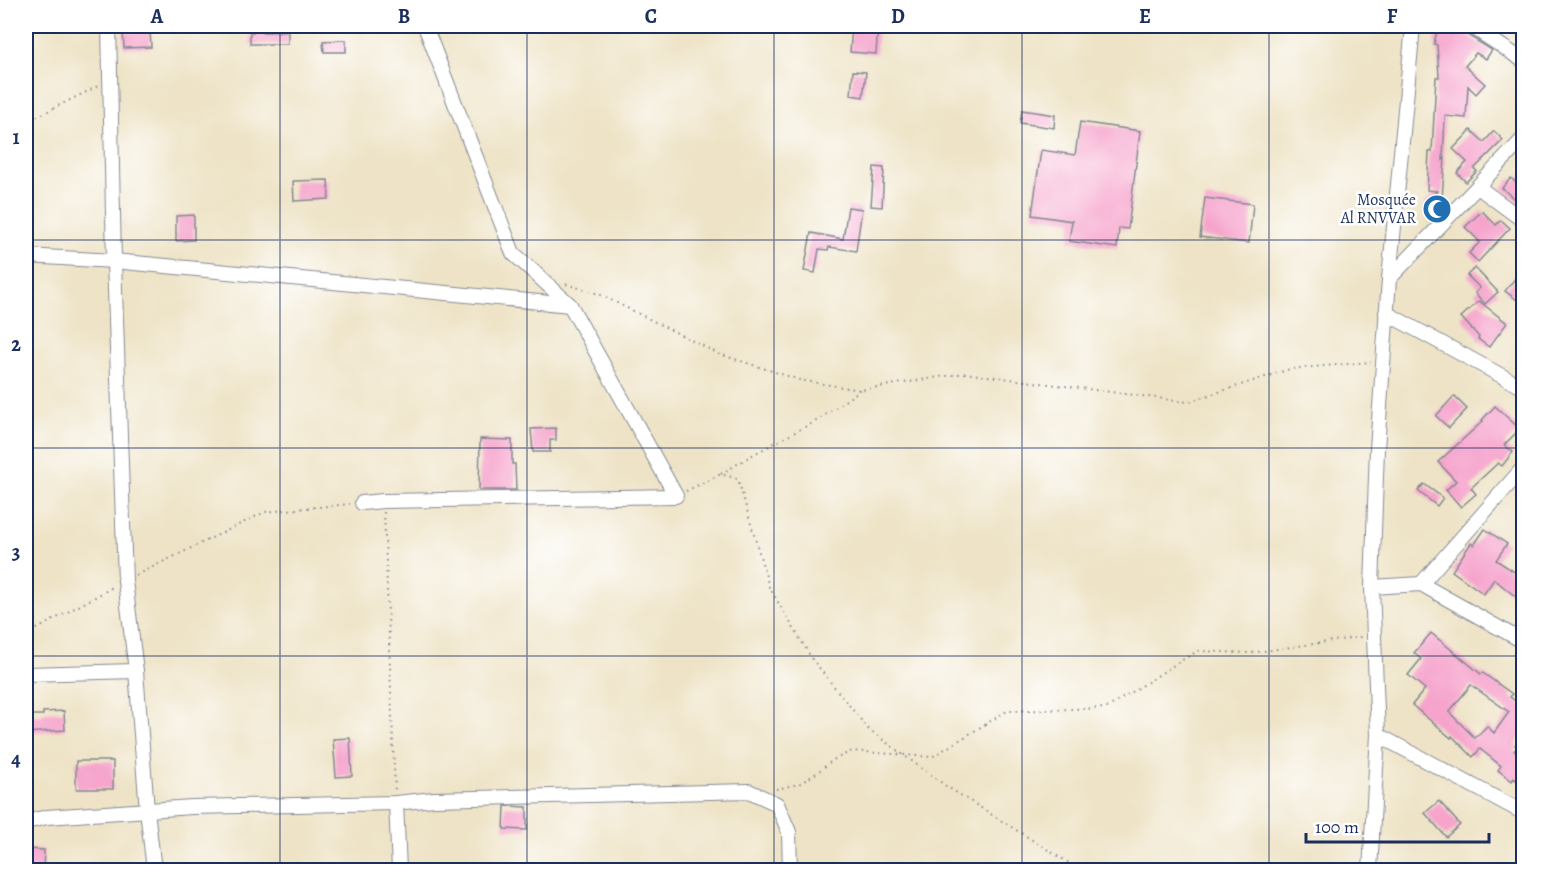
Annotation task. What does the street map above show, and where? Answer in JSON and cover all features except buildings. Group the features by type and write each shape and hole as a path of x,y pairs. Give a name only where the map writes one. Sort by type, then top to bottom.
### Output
{"street":[{"path":"110,26 114,261 125,581 154,870"},
{"path":"362,503 676,496 570,305 513,253 425,26"},
{"path":"1370,870 1378,735 1372,587 1377,449 1386,313 1413,26"},
{"path":"1471,26 1524,61"},
{"path":"1389,279 1524,138"},
{"path":"1478,187 1524,221"},
{"path":"26,256 114,261 570,305"},
{"path":"1386,313 1524,388"},
{"path":"1421,584 1524,467"},
{"path":"1372,587 1421,584 1524,642"},
{"path":"26,675 135,671"},
{"path":"1378,735 1524,813"},
{"path":"26,822 47,816 204,807 749,791 777,804 789,832 790,870"},
{"path":"396,803 399,870"}],"path":[{"path":"26,123 110,79"},
{"path":"558,282 600,294 719,354 800,380 860,390 964,373 1188,402 1290,369 1383,361"},
{"path":"676,496 721,474 753,454 818,420 860,390"},
{"path":"721,474 738,478 769,586 812,659 868,729 945,786 1080,870"},
{"path":"383,501 396,803"},
{"path":"26,635 125,581 265,512 362,503"},
{"path":"771,789 782,789 800,784 833,760 852,751 932,757 1006,711 1107,708 1198,651 1250,653 1374,635"}],"place":[{"name":"Mosquée Al RNVVAR","path":"1437,209"}]}
